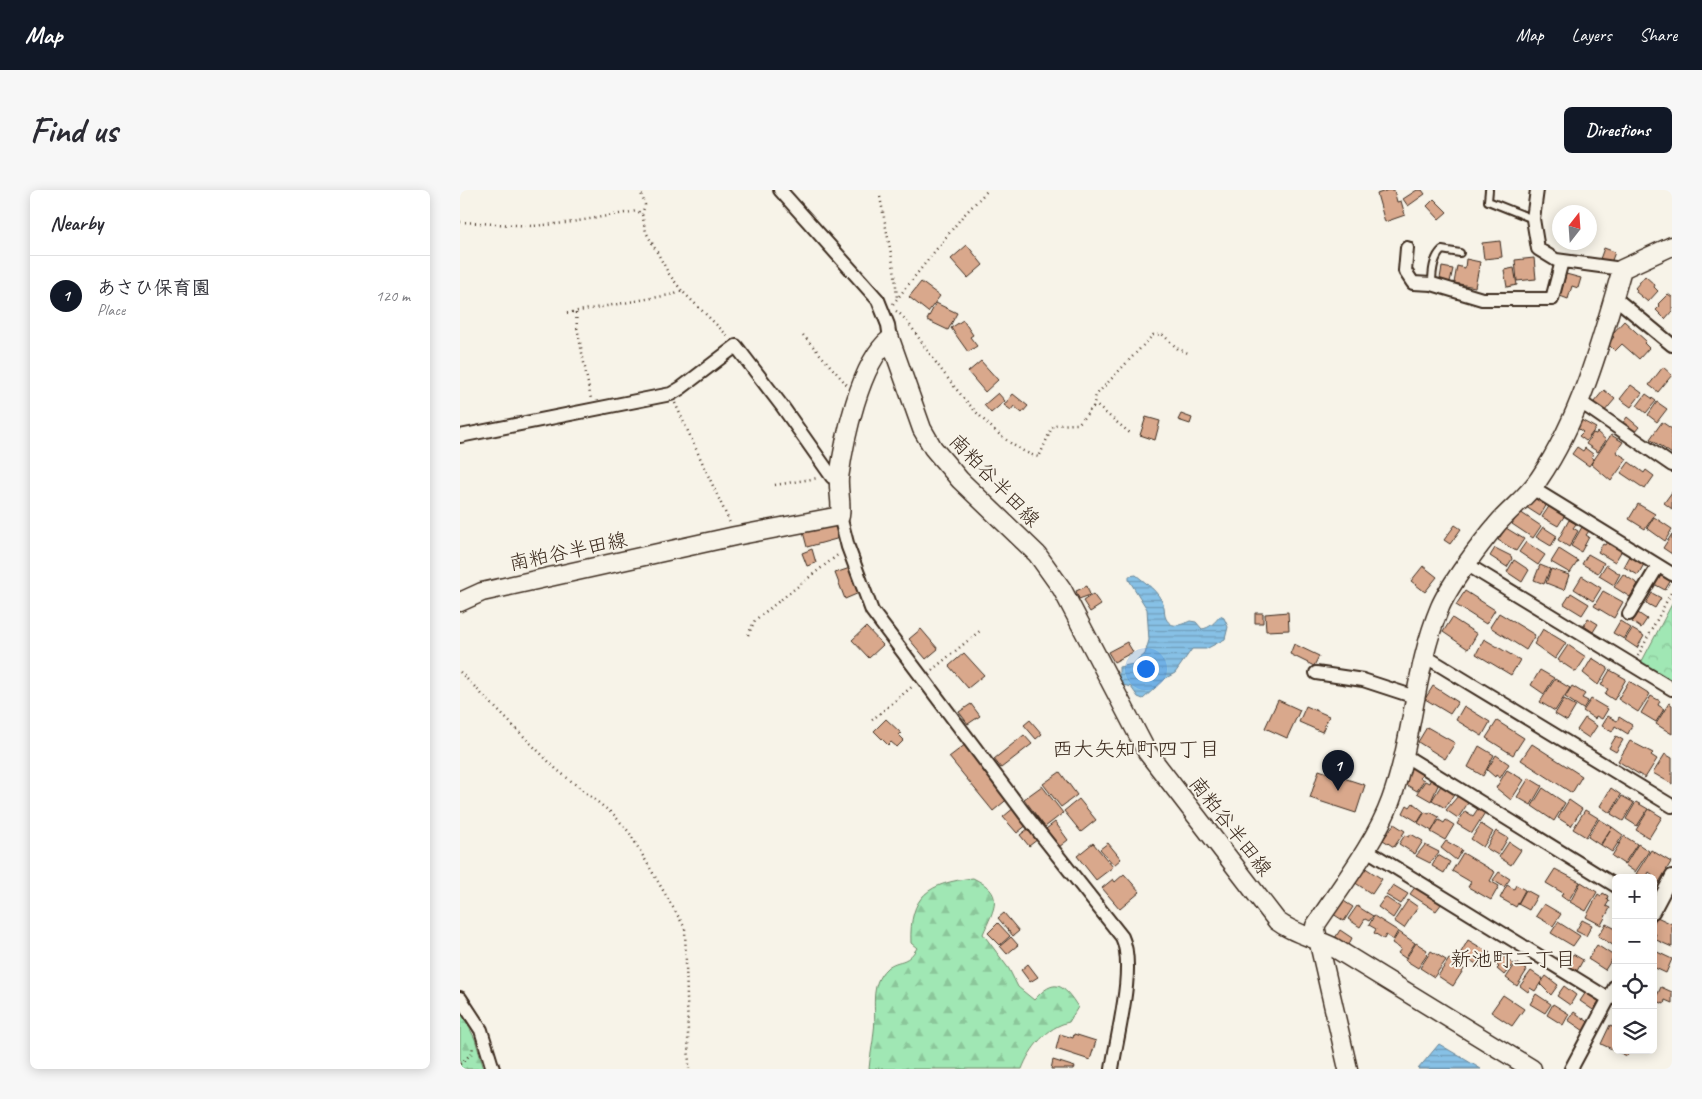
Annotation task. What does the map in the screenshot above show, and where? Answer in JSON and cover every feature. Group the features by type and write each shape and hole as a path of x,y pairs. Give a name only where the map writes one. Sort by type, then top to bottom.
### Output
{"main road":[{"path":"1348,1069 1315,926 1365,849 1391,801 1404,755 1423,655 1441,606 1498,523 1532,488 1553,457 1579,401 1622,270 1672,246"},
{"path":"840,516 842,505 835,478 858,395 871,361 880,347 890,340"},
{"name":"南粕谷半田線","path":"890,340 922,429 933,448 960,480 1037,554 1062,589 1147,752 1277,921 1292,931 1318,939 1532,1069"},
{"name":"南粕谷半田線","path":"460,602 482,592 735,536 840,516"}],"street":[{"path":"780,190 878,300 888,325 890,340"},
{"path":"1537,190 1533,219 1538,249 1546,255 1562,261 1622,270"},
{"path":"1407,248 1404,271 1413,284 1432,284 1482,300 1552,299 1555,294 1562,261"},
{"path":"1614,297 1672,345"},
{"path":"460,436 671,394 736,346 835,478"},
{"path":"1579,401 1672,465"},
{"path":"1532,488 1672,574"},
{"path":"840,516 848,547 872,611 1024,813 1122,938 1127,948 1128,969 1112,1069"},
{"path":"1468,565 1672,689"},
{"path":"1629,614 1658,566"},
{"path":"1423,655 1672,806"},
{"path":"1316,673 1363,680 1415,698"},
{"path":"1404,755 1612,884"},
{"path":"1365,849 1609,998"},
{"path":"1657,904 1672,876"},
{"path":"1571,1069 1612,992"},
{"path":"460,998 481,1030 494,1069"}],"lane":[{"path":"1488,190 1488,201 1533,219"},
{"path":"1432,284 1432,272 1436,255 1442,250 1460,253"}],"path":[{"path":"640,190 645,205 642,214 646,232 669,274 682,291 718,324 736,346"},
{"path":"988,190 962,217 890,307 901,315 963,398 990,425 1028,453 1039,457 1053,425 1078,424 1093,407 1096,395 1154,335 1162,334 1178,349 1188,353"},
{"path":"880,197 897,300"},
{"path":"460,222 533,226 566,223 631,211 642,214"},
{"path":"567,313 576,313 675,294 682,291"},
{"path":"576,313 593,410"},
{"path":"803,335 858,395"},
{"path":"671,394 693,445 711,479 735,536"},
{"path":"1093,407 1097,406 1130,433"},
{"path":"776,485 835,478"},
{"path":"748,635 755,620 848,547"},
{"path":"1634,665 1672,591"},
{"path":"460,672 556,769 614,815 629,832 685,928 689,1069"}],"green space":[{"path":"1672,604 1672,683 1644,666 1642,661"},
{"path":"973,878 990,890 994,896 991,917 983,934 1009,969 1018,987 1034,1000 1048,988 1058,986 1068,993 1078,1007 1069,1022 1054,1028 1040,1040 1025,1061 1022,1069 869,1069 874,1036 874,998 877,982 887,968 906,960 917,948 911,943 911,927 918,903 925,894 934,888 958,880"},
{"path":"460,1009 475,1039 484,1069 460,1069"}],"water":[{"path":"1136,575 1152,588 1161,599 1165,616 1173,625 1190,621 1196,622 1202,629 1210,626 1220,616 1224,618 1228,627 1225,639 1206,649 1192,649 1175,673 1166,678 1143,699 1138,697 1131,687 1119,684 1119,667 1133,664 1145,654 1149,640 1147,609 1129,580 1129,576"},
{"path":"1439,1044 1481,1069 1418,1069"}],"building":[{"path":"1394,190 1397,202 1401,201 1405,215 1385,222 1377,194"},
{"path":"1417,190 1422,190 1425,194 1408,206 1403,199"},
{"path":"1434,199 1447,212 1439,219 1427,206"},
{"path":"1500,241 1502,257 1484,259 1482,243"},
{"path":"967,245 983,265 968,278 951,259"},
{"path":"1604,248 1615,252 1611,263 1600,259"},
{"path":"1534,258 1536,279 1517,281 1515,260"},
{"path":"1466,259 1480,262 1475,287 1454,283 1457,266 1465,268"},
{"path":"1442,267 1453,269 1449,286 1439,284"},
{"path":"1514,268 1517,285 1507,287 1504,270"},
{"path":"1566,274 1581,278 1578,288 1572,286 1568,299 1560,296"},
{"path":"1645,276 1655,285 1654,287 1658,291 1648,302 1636,292 1635,288"},
{"path":"921,282 940,296 928,312 909,297"},
{"path":"1668,294 1672,297 1672,311 1665,319 1656,310 1660,306 1658,304"},
{"path":"936,303 957,313 948,330 927,320"},
{"path":"963,320 973,335 970,337 977,346 968,352 951,328"},
{"path":"1624,321 1646,341 1644,343 1649,348 1639,359 1622,344 1615,351 1608,344 1614,337 1611,335"},
{"path":"981,361 998,380 985,392 968,372"},
{"path":"1663,367 1672,375 1658,392 1649,385"},
{"path":"1631,385 1642,393 1631,407 1620,399"},
{"path":"1604,390 1615,399 1604,412 1593,403"},
{"path":"998,393 1005,401 991,413 984,405"},
{"path":"1013,394 1028,406 1022,413 1014,406 1011,410 1004,405"},
{"path":"1646,394 1656,401 1646,413 1637,406"},
{"path":"1657,402 1667,409 1657,422 1648,415"},
{"path":"1181,414 1192,418 1190,424 1178,420"},
{"path":"1146,417 1160,421 1155,440 1140,435"},
{"path":"1627,417 1639,427 1634,433 1622,424"},
{"path":"1581,420 1596,428 1586,441 1579,436 1583,432 1576,427"},
{"path":"1662,422 1672,429 1672,454 1650,439"},
{"path":"1597,432 1606,440 1598,452 1586,444 1593,433 1596,434"},
{"path":"1611,435 1623,442 1616,452 1627,459 1611,481 1591,464"},
{"path":"1577,447 1583,451 1585,448 1593,454 1591,457 1594,459 1589,466 1572,454"},
{"path":"1629,462 1644,473 1646,470 1654,476 1645,489 1621,473"},
{"path":"1672,492 1672,509 1664,503"},
{"path":"1536,497 1547,504 1540,516 1526,507"},
{"path":"1638,504 1655,514 1645,529 1629,519"},
{"path":"1550,505 1565,515 1558,526 1542,517"},
{"path":"1520,512 1541,526 1533,538 1512,524"},
{"path":"1654,517 1672,529 1665,541 1647,528"},
{"path":"1569,520 1576,524 1573,528 1578,531 1569,547 1558,540"},
{"path":"836,522 840,538 807,547 803,532"},
{"path":"1455,525 1461,529 1450,544 1444,540"},
{"path":"1543,527 1557,536 1551,546 1536,537"},
{"path":"1582,527 1589,531 1586,535 1589,537 1581,552 1571,546"},
{"path":"1506,528 1524,539 1516,551 1498,540"},
{"path":"1672,534 1672,554 1663,548"},
{"path":"1526,542 1545,555 1538,565 1519,552"},
{"path":"1607,542 1622,550 1615,562 1598,552 1603,544 1605,545"},
{"path":"1495,548 1511,556 1512,559 1507,567 1490,556"},
{"path":"812,549 816,563 807,566 802,553"},
{"path":"1559,549 1578,561 1570,573 1551,562"},
{"path":"1588,554 1604,563 1598,573 1582,564"},
{"path":"1630,556 1644,564 1638,575 1624,567"},
{"path":"1514,560 1529,570 1522,582 1507,572"},
{"path":"1540,565 1550,569 1544,584 1534,580"},
{"path":"1606,565 1620,574 1614,585 1599,576"},
{"path":"1423,566 1437,577 1425,592 1411,581"},
{"path":"850,568 859,593 845,599 835,573"},
{"path":"1551,569 1569,575 1564,590 1546,583"},
{"path":"1623,574 1638,584 1630,597 1614,587"},
{"path":"1661,574 1671,580 1665,590 1654,584"},
{"path":"1582,576 1601,588 1593,601 1574,589"},
{"path":"1087,586 1090,595 1079,599 1076,591"},
{"path":"1465,591 1495,610 1486,624 1456,605"},
{"path":"1603,591 1623,602 1614,618 1594,606"},
{"path":"1571,593 1589,604 1582,615 1564,604"},
{"path":"1652,593 1661,598 1655,608 1646,603"},
{"path":"1093,594 1101,605 1090,612 1083,601"},
{"path":"1288,612 1289,630 1266,631 1265,614"},
{"path":"1255,613 1263,613 1263,623 1255,623"},
{"path":"1499,613 1535,635 1526,650 1490,627"},
{"path":"1638,613 1647,619 1641,628 1632,622"},
{"path":"1452,618 1477,634 1468,649 1443,632"},
{"path":"1588,618 1598,624 1593,632 1584,626"},
{"path":"1620,621 1631,628 1624,639 1613,633"},
{"path":"866,627 883,645 869,658 852,640"},
{"path":"921,629 938,649 926,659 909,639"},
{"path":"1543,629 1566,643 1555,659 1534,644"},
{"path":"1632,629 1644,636 1637,648 1625,640"},
{"path":"1484,639 1520,660 1511,675 1476,654"},
{"path":"1127,642 1133,652 1114,662 1108,652"},
{"path":"1294,644 1319,656 1314,666 1290,654"},
{"path":"1568,645 1586,657 1576,672 1558,660"},
{"path":"964,653 984,675 968,688 949,666"},
{"path":"1592,658 1608,668 1598,685 1583,673"},
{"path":"1540,670 1554,678 1544,694 1531,685"},
{"path":"1610,670 1626,679 1614,700 1605,694 1608,689 1601,685"},
{"path":"1555,679 1570,688 1555,711 1540,702"},
{"path":"1629,681 1650,694 1638,712 1618,699"},
{"path":"1433,686 1458,702 1450,714 1425,699"},
{"path":"1572,686 1585,694 1582,698 1588,701 1583,709 1565,697"},
{"path":"1651,696 1660,701 1658,705 1664,709 1656,722 1641,713"},
{"path":"1564,699 1576,706 1567,721 1555,714"},
{"path":"1591,699 1608,709 1602,719 1596,716 1595,719 1583,711"},
{"path":"1278,700 1300,710 1287,738 1265,728"},
{"path":"1669,703 1672,705 1672,734 1656,724"},
{"path":"971,704 980,716 968,724 959,712"},
{"path":"1306,706 1329,716 1322,732 1299,722"},
{"path":"1464,706 1490,722 1482,736 1456,720"},
{"path":"1608,716 1617,721 1619,717 1632,725 1628,734 1615,726 1612,732 1602,726"},
{"path":"1585,718 1597,726 1589,738 1577,730"},
{"path":"886,719 901,733 899,735 904,740 897,747 891,742 888,745 874,731"},
{"path":"1030,720 1042,734 1036,739 1024,725"},
{"path":"1497,721 1524,738 1513,755 1486,738"},
{"path":"1427,727 1455,743 1445,759 1418,742"},
{"path":"1024,735 1032,744 1001,768 994,759"},
{"path":"1616,736 1623,740 1616,752 1609,748"},
{"path":"1630,741 1653,753 1651,755 1657,759 1645,778 1618,761"},
{"path":"966,744 1010,797 993,811 949,757"},
{"path":"1532,744 1582,776 1572,793 1521,760"},
{"path":"1479,746 1494,755 1483,776 1468,767"},
{"path":"1665,754 1672,758 1672,784 1653,773"},
{"path":"1496,755 1509,764 1500,778 1496,775 1495,777 1487,770"},
{"path":"1412,766 1423,773 1420,778 1424,780 1417,791 1405,784"},
{"path":"1319,770 1365,785 1356,813 1310,798"},
{"path":"1507,770 1524,780 1511,800 1496,788"},
{"path":"1060,772 1077,795 1061,807 1043,784"},
{"path":"1431,778 1439,783 1431,801 1417,793 1425,781 1429,783"},
{"path":"1529,778 1542,786 1531,805 1517,797"},
{"path":"1442,784 1455,792 1445,808 1432,800"},
{"path":"1042,786 1063,813 1045,827 1024,799"},
{"path":"1543,788 1565,803 1554,821 1532,806"},
{"path":"1611,788 1621,795 1610,813 1600,806"},
{"path":"1458,796 1468,803 1458,818 1446,810"},
{"path":"1622,796 1634,803 1623,821 1611,814"},
{"path":"1079,799 1096,820 1081,832 1064,811"},
{"path":"1569,800 1582,809 1571,826 1558,818"},
{"path":"1636,802 1648,809 1637,826 1626,819"},
{"path":"1413,803 1424,812 1418,822 1403,813 1407,805 1410,807"},
{"path":"1015,807 1028,824 1017,833 1003,817"},
{"path":"1479,807 1486,811 1472,833 1457,824 1465,811 1473,816"},
{"path":"1649,809 1662,817 1649,838 1636,830"},
{"path":"1585,810 1598,818 1586,837 1573,829"},
{"path":"1425,812 1429,814 1430,812 1439,817 1432,831 1418,823"},
{"path":"1599,819 1612,827 1600,845 1588,837"},
{"path":"1439,820 1444,823 1446,820 1454,825 1445,840 1431,832"},
{"path":"1055,822 1068,840 1059,847 1046,829"},
{"path":"1394,824 1405,831 1394,847 1383,840"},
{"path":"1481,824 1493,832 1483,847 1471,839"},
{"path":"1612,827 1623,835 1612,852 1601,845"},
{"path":"1029,828 1038,839 1029,846 1020,835"},
{"path":"1496,831 1508,838 1498,855 1486,848"},
{"path":"1411,834 1423,841 1415,854 1399,844 1405,835 1409,837"},
{"path":"1624,836 1637,844 1624,864 1612,856"},
{"path":"1446,841 1462,850 1456,860 1441,848"},
{"path":"1509,842 1521,850 1511,865 1499,857"},
{"path":"1093,843 1113,867 1096,880 1077,856"},
{"path":"1108,843 1121,859 1114,865 1100,849"},
{"path":"1638,844 1649,851 1635,872 1625,865"},
{"path":"1425,845 1439,852 1430,863 1416,856"},
{"path":"1651,850 1671,862 1658,884 1657,874 1649,872 1648,874 1636,874"},
{"path":"1463,853 1495,872 1490,881 1499,886 1491,900 1468,887 1471,882 1452,871"},
{"path":"1438,855 1450,862 1444,873 1432,866"},
{"path":"1364,867 1382,879 1372,894 1354,882"},
{"path":"1555,869 1580,882 1568,901 1561,896 1563,893 1546,883"},
{"path":"1499,872 1510,879 1504,887 1493,880"},
{"path":"1124,874 1140,892 1120,909 1102,888 1113,879 1115,882"},
{"path":"1581,882 1597,892 1586,911 1570,902"},
{"path":"1393,885 1408,894 1401,904 1386,895"},
{"path":"1507,885 1514,889 1516,885 1525,890 1516,907 1500,898"},
{"path":"1416,886 1442,903 1436,911 1410,894"},
{"path":"1526,890 1537,896 1529,910 1518,904"},
{"path":"1603,893 1608,896 1607,899 1609,901 1606,906 1610,908 1601,925 1586,917 1598,894 1601,896"},
{"path":"1385,897 1400,907 1393,918 1378,907"},
{"path":"1342,900 1353,907 1344,921 1333,914"},
{"path":"1408,900 1418,907 1404,928 1394,921"},
{"path":"1544,904 1561,914 1553,926 1536,916"},
{"path":"1357,906 1373,916 1369,921 1365,919 1360,927 1348,919"},
{"path":"1004,913 1019,931 1013,936 998,918"},
{"path":"1374,916 1398,931 1393,940 1386,935 1384,939 1374,933 1376,929 1369,925"},
{"path":"1657,917 1672,924 1672,947 1657,940"},
{"path":"1582,920 1592,925 1586,936 1576,931"},
{"path":"1558,922 1580,936 1573,946 1551,933"},
{"path":"998,923 1010,936 1000,945 988,933"},
{"path":"1606,924 1612,927 1612,945 1598,936"},
{"path":"1340,930 1352,938 1348,946 1335,938"},
{"path":"1399,932 1415,943 1405,958 1398,953 1401,949 1392,943"},
{"path":"1011,937 1018,945 1007,954 1000,946"},
{"path":"1468,940 1490,953 1481,967 1460,954"},
{"path":"1416,943 1427,950 1425,953 1427,955 1418,968 1405,960"},
{"path":"1597,945 1612,955 1612,959 1605,970 1588,959"},
{"path":"1431,951 1446,960 1434,977 1420,968"},
{"path":"1657,952 1672,959 1666,973 1657,969"},
{"path":"1573,954 1583,960 1577,971 1567,965"},
{"path":"1501,955 1513,964 1504,975 1497,969 1499,967 1494,963"},
{"path":"1449,959 1464,969 1453,986 1438,976"},
{"path":"1516,963 1527,970 1517,986 1506,978"},
{"path":"1028,964 1038,977 1030,982 1021,970"},
{"path":"1531,971 1543,979 1535,991 1530,988 1528,992 1520,986"},
{"path":"1546,976 1558,985 1551,995 1540,984"},
{"path":"1564,986 1576,995 1570,1005 1557,996"},
{"path":"1661,987 1672,992 1672,1003 1665,1000 1664,1004 1657,1001"},
{"path":"1586,992 1599,1001 1593,1010 1580,1001"},
{"path":"1536,994 1551,1004 1545,1013 1530,1004"},
{"path":"1503,995 1524,1009 1512,1026 1491,1012"},
{"path":"1553,1004 1569,1014 1563,1025 1547,1015"},
{"path":"1574,1012 1590,1023 1584,1031 1568,1020"},
{"path":"1610,1025 1612,1026 1612,1049 1601,1044"},
{"path":"1060,1034 1073,1038 1074,1034 1096,1041 1090,1060 1056,1049"},
{"path":"1053,1060 1075,1067 1074,1069 1051,1069"}],"place":[{"name":"あさひ保育園","path":"1338,791"}],"district":[{"name":"西大矢知町四丁目","path":"1136,749"},
{"name":"新池町二丁目","path":"1513,959"}]}
